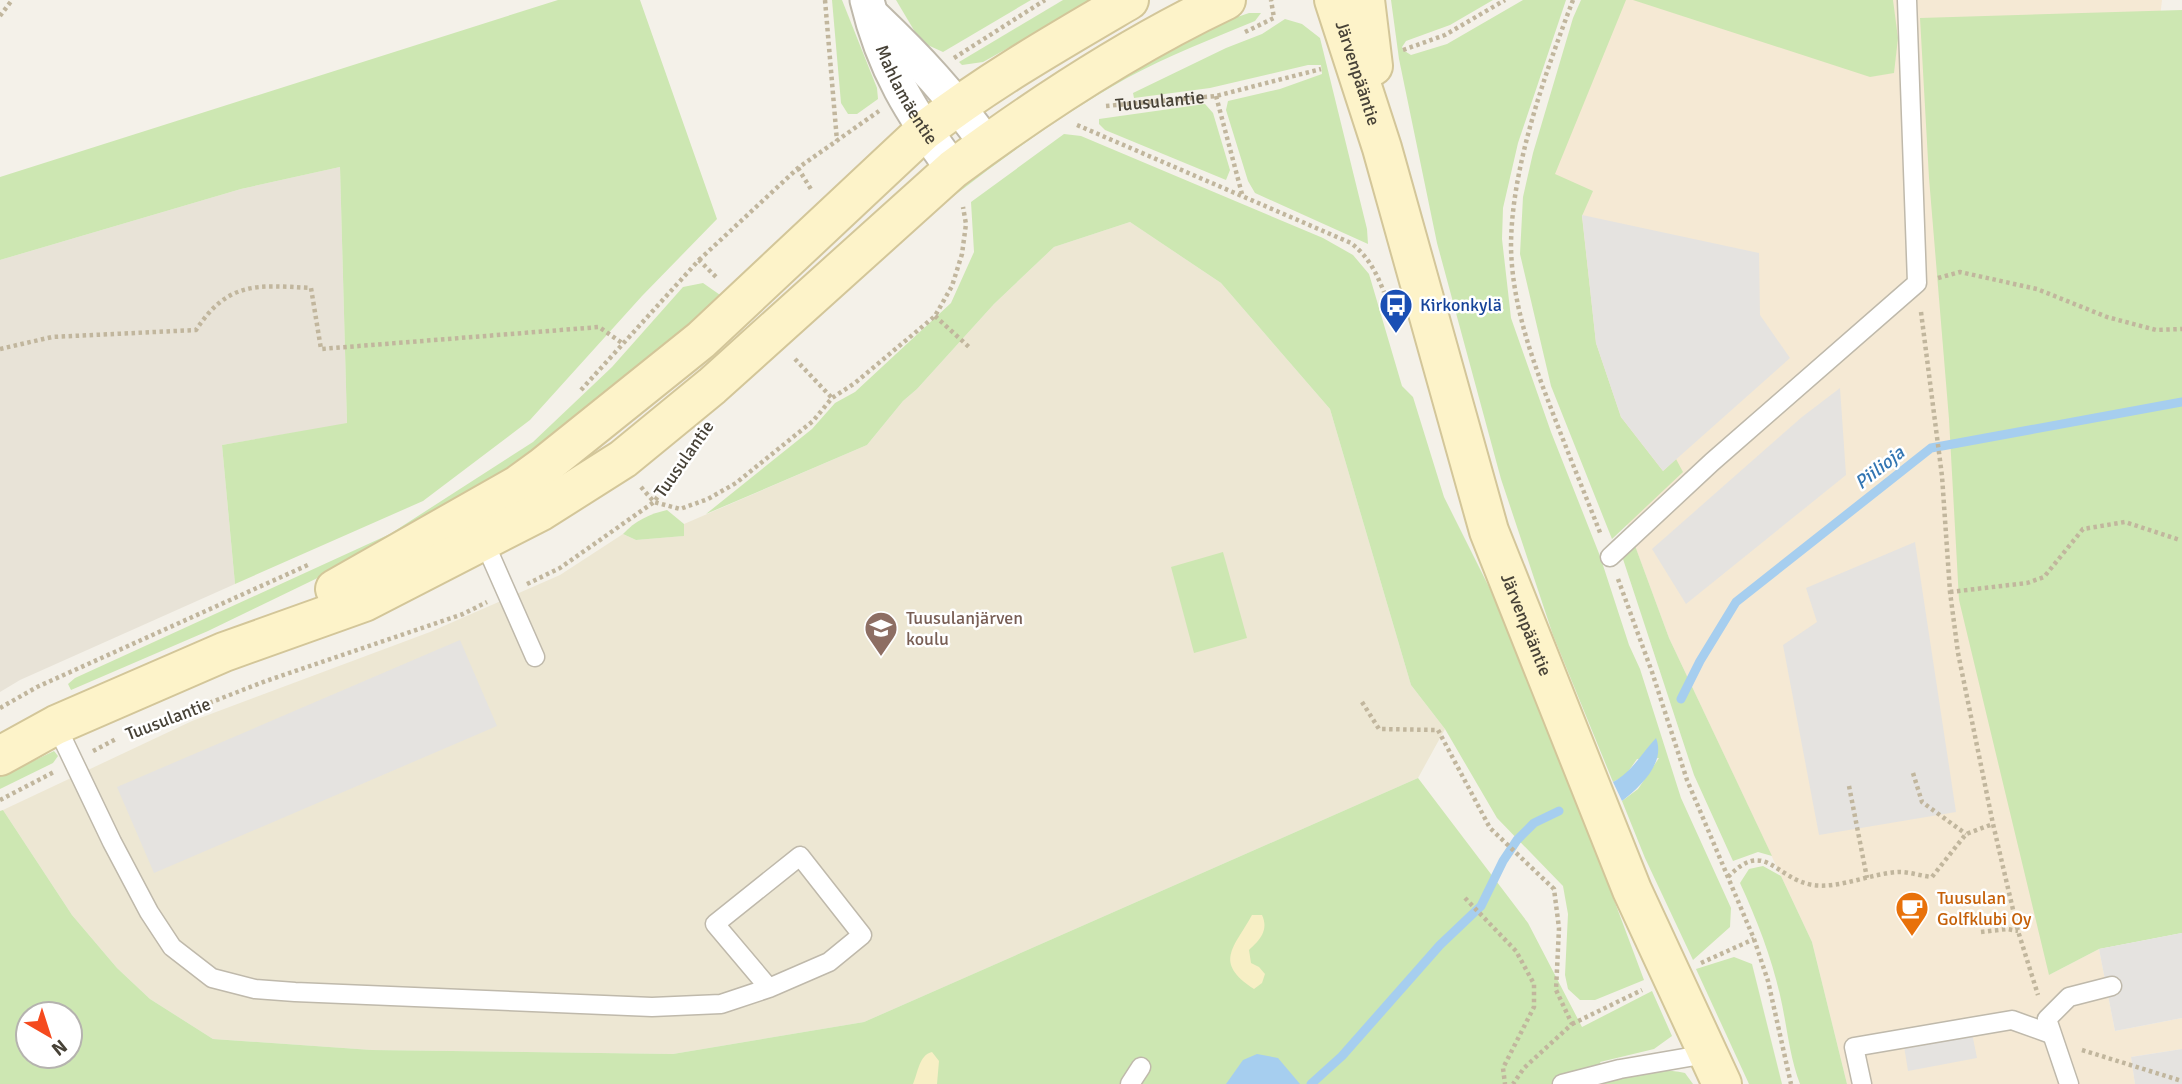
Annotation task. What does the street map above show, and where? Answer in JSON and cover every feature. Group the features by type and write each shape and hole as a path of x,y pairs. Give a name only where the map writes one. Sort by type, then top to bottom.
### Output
{"main road":[{"name":"Tuusulantie","path":"0,756 56,725 224,652 364,601 477,526 518,485 701,340 924,131 959,104 1129,0"},
{"name":"Tuusulantie","path":"477,526 541,511 623,459 957,184 986,144 1089,75 1167,28 1226,0"},
{"name":"Järvenpääntie","path":"1334,0 1382,148 1489,531 1632,890 1715,1069"},
{"name":"Järvenpääntie","path":"1365,0 1382,148"}],"street":[{"name":"Mahlamäentie","path":"869,7 959,104 986,144"},
{"name":"Mahlamäentie","path":"869,7 891,72 902,95 957,184"}],"lane":[{"path":"1610,557 1712,461 1917,283 1907,0"},
{"path":"477,526 535,657"},
{"path":"56,725 149,912 172,947 212,978 255,989 652,1007 721,1004 769,988 829,962 862,935 800,856 715,924 769,988"},
{"path":"2068,1084 2051,1031 2069,997 2112,986"},
{"path":"1862,1084 1854,1047 2012,1020 2051,1031"},
{"path":"1130,1084 1141,1067"},
{"path":"1562,1084 1620,1069 1715,1069"}],"path":[{"path":"0,16 12,0"},
{"path":"825,0 837,141"},
{"path":"929,74 1045,0"},
{"path":"1271,0 1274,18"},
{"path":"1403,50 1445,35 1506,0"},
{"path":"1573,0 1526,139 1515,192 1511,247 1516,300 1534,362 1610,557 1652,672 1687,780 1754,939 1768,981 1791,1084"},
{"name":"Tuusulantie","path":"1102,106 1216,96 1322,69"},
{"path":"576,395 699,261 798,168 902,95"},
{"path":"1216,96 1242,195"},
{"path":"1081,116 1070,121 1351,243 1363,252 1375,270 1384,292"},
{"path":"639,483 654,502 680,509 708,499 736,483 813,421 832,398 855,383 935,316 952,286 962,254 966,224 957,184"},
{"path":"699,261 723,284"},
{"path":"2182,329 2156,330 2107,317 2037,289 1960,272 1917,283 1942,476 1958,653 2018,931 2051,1031 2182,1081"},
{"path":"0,349 52,337 196,330 210,309 235,292 270,286 311,288 321,349 598,327 622,343"},
{"path":"935,316 969,346"},
{"path":"795,359 832,398"},
{"name":"Tuusulantie","path":"0,800 120,737 266,681 463,614 560,568 654,502 692,446"},
{"path":"1951,592 2027,583 2044,577 2083,529 2125,522 2180,540"},
{"path":"0,708 37,687 317,560"},
{"path":"1362,702 1379,729 1438,730 1490,828 1554,889 1559,928 1556,990 1572,1024"},
{"path":"1913,773 1922,802 1966,834"},
{"path":"1849,786 1867,878"},
{"path":"1728,877 1739,865 1751,859 1766,861 1788,876 1814,885 1900,872 1931,877 1966,834 1993,824"},
{"path":"1465,898 1516,951 1534,984 1534,1007 1503,1068 1505,1084"},
{"path":"1980,932 2007,929 2018,931"},
{"path":"1695,966 1754,939"},
{"path":"1513,1084 1524,1068 1572,1024 1649,987"}],"shaded area":[{"path":"1600,0 2162,0 2049,975 2099,949 2115,1031 2182,1018 2182,1049 2131,1057 2135,1084 1847,1084 1812,942 1669,638 1541,292 1539,158"},
{"path":"340,167 347,424 222,445 235,584 20,680 0,692 0,260 241,189"},
{"path":"1582,215 1759,253 1760,315 1790,358 1663,471 1621,417 1596,343"},
{"name":"Tuusulanjärven koulu","path":"1130,222 1221,283 1330,409 1411,685 1445,729 1418,778 864,1022 673,1054 372,1050 213,1039 150,999 117,968 72,915 3,810 192,721 430,632 560,575 623,534 636,540 683,536 684,524 867,445 903,401 994,304 1054,247"},
{"path":"1840,388 1846,475 1686,604 1652,549 1802,417"},
{"path":"1915,542 1956,812 1819,835 1783,645 1817,622 1806,588"},
{"path":"460,640 497,726 154,873 117,787"},
{"path":"2182,933 2182,1018 2115,1031 2099,949"},
{"path":"1972,1033 1977,1058 1908,1071 1904,1046"},
{"path":"2182,1049 2182,1084 2135,1084 2131,1057"}],"green space":[{"path":"558,0 640,0 717,219 642,296 530,420 423,501 235,584 222,445 347,423 340,167 241,189 0,260 0,177"},
{"path":"832,0 842,0 877,88 878,99 857,114 848,114 841,103"},
{"path":"896,0 1031,0 943,52 921,42"},
{"path":"1063,0 1094,0 983,62 962,65 959,62"},
{"path":"1391,0 1493,0 1450,25 1406,41 1403,50 1411,55 1447,44 1523,0 1566,0 1518,143 1503,208 1502,239 1511,318 1551,432 1600,556 1681,798 1731,908 1730,927 1693,960 1645,858 1622,801 1638,789 1659,758 1637,759 1625,776 1613,782 1553,635 1501,479 1437,243 1399,59"},
{"path":"1581,0 1626,0 1555,174 1593,191 1582,216 1596,343 1621,417 1663,471 1676,459 1683,472 1612,539 1551,386 1520,254 1523,197 1533,153 1573,18"},
{"path":"1633,0 1893,0 1898,38 1894,73 1870,77"},
{"path":"2182,10 2182,933 2099,949 2049,975 1959,600 1949,419 1929,178 1920,18"},
{"path":"1249,13 1261,13 1255,21 1127,78 1067,114 899,239 1020,135 1214,25"},
{"path":"1285,19 1302,24 1320,38 1367,229 1368,244 1255,193 1248,181 1226,110 1228,101 1280,89 1322,74 1321,65 1308,65 1210,88 1134,98 1133,93 1226,48 1262,34"},
{"path":"1205,104 1213,113 1230,170 1226,180 1105,130 1099,124 1099,119"},
{"path":"1064,134 1081,136 1323,238 1353,255 1369,274 1402,386 1413,397 1444,497 1490,589 1571,785 1644,980 1595,1000 1580,1000 1568,989 1565,975 1568,914 1563,886 1497,818 1445,729 1411,685 1330,409 1221,283 1130,222 1054,247 994,304 903,401 867,445 706,514 812,429 835,403 855,392 951,303 974,252 971,202"},
{"path":"703,283 723,297 539,452 394,541 208,631 71,690 68,684 75,678 390,534 533,442 612,367 683,287"},
{"path":"667,510 684,524 684,536 636,540 623,534 643,519"},
{"path":"1634,543 1669,638 1772,856 1758,852 1733,861 1694,775 1623,559"},
{"path":"1223,552 1247,638 1194,653 1171,567"},
{"path":"54,751 58,756 53,763 0,789 0,777"},
{"path":"1418,778 1528,923 1582,1027 1652,991 1672,1036 1654,1049 1600,1062 1608,1077 1666,1070 1685,1073 1693,1084 0,1084 0,811 3,810 72,915 117,968 150,999 213,1039 372,1050 673,1054 864,1022"},
{"path":"1763,866 1781,876 1812,942 1847,1084 1800,1084 1772,966 1740,883 1749,869"},
{"path":"1734,957 1752,964 1782,1084 1749,1084 1696,969"}],"sand":[{"path":"1252,915 1262,915 1264,920 1264,930 1260,938 1249,950 1251,963 1265,974 1262,983 1254,989 1234,971 1231,962 1234,946"},
{"path":"932,1052 939,1061 937,1084 913,1084 924,1057"}],"water":[{"path":"1656,738 1657,756 1650,774 1622,801 1613,782 1631,768"},
{"path":"1257,1054 1278,1058 1300,1084 1226,1084 1243,1060"}],"waterway":[{"name":"Piilioja","path":"1681,699 1700,661 1736,602 1931,448 2182,402"},
{"path":"1311,1084 1342,1056 1440,945 1481,906 1503,861 1517,840 1534,823 1559,811"}],"place":[{"name":"Kirkonkylä","path":"1396,335"},
{"name":"Tuusulanjärven koulu","path":"881,658"},
{"name":"Tuusulan Golfklubi Oy","path":"1912,938"}]}
